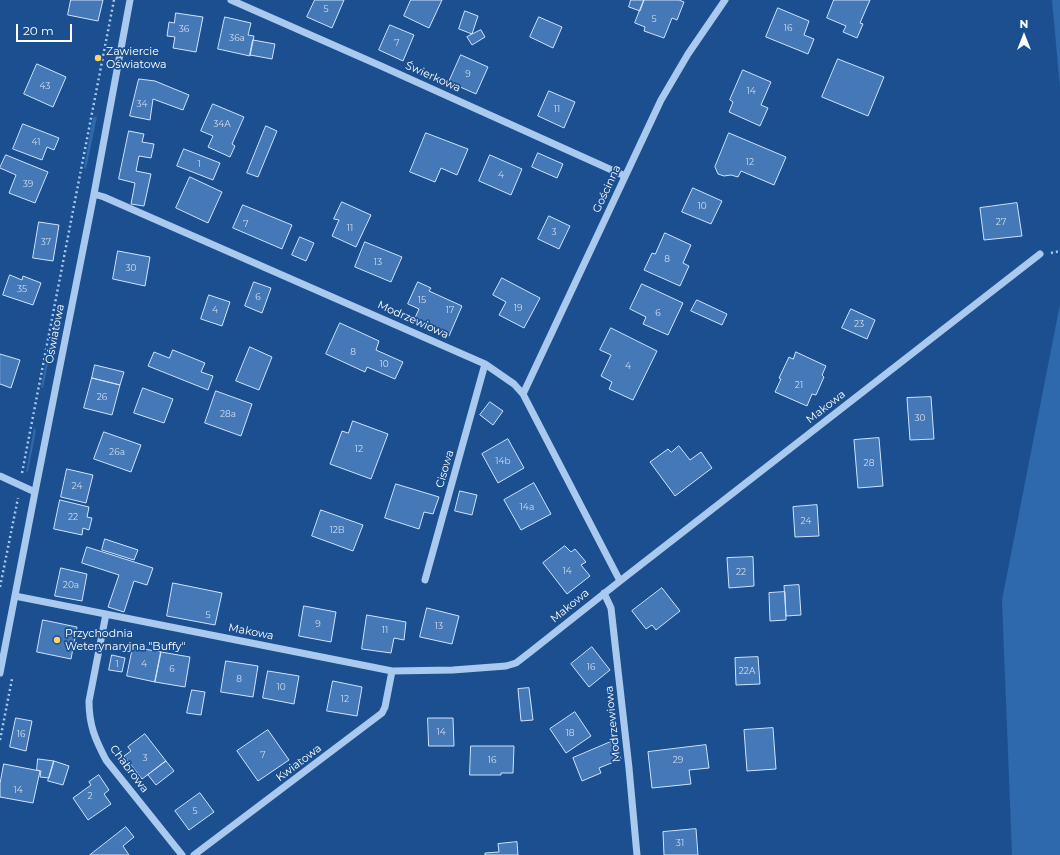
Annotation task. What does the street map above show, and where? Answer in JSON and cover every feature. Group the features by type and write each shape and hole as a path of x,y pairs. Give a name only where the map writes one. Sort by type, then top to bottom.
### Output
{"street":[{"name":"Oświatowa","path":"0,673 94,194 130,0"},
{"name":"Świerkowa","path":"231,0 625,176"},
{"name":"Gościnna","path":"523,394 661,100 688,54 725,0"},
{"name":"Modrzewiowa","path":"94,194 111,200 485,364 514,384 523,394 620,580"},
{"name":"Makowa","path":"15,596 392,671 453,670 506,666 516,663 620,580 1040,254"},
{"name":"Cisowa","path":"425,580 485,364"},
{"path":"0,476 35,492"},
{"name":"Modrzewiowa","path":"604,593 611,608 637,855"},
{"name":"Chabrowa","path":"106,614 89,701 89,715 92,729 97,743 106,760 182,855"},
{"name":"Kwiatowa","path":"194,855 382,714 385,707 392,671"}],"path":[{"path":"0,587 114,0"}],"shaded area":[{"path":"1052,0 1060,0 1060,88"},
{"path":"93,117 97,117 86,169 84,168"},
{"path":"1060,304 1060,855 1012,855 1002,600"},
{"path":"54,323 56,324 43,388 41,387"},
{"path":"34,427 36,431 28,471 26,473"}],"building":[{"path":"71,0 103,0 98,21 68,15"},
{"path":"315,0 344,0 332,28 307,17"},
{"path":"411,0 442,0 429,28 404,16"},
{"path":"631,0 644,0 640,11 629,7"},
{"path":"644,0 679,0 684,2 677,20 672,18 664,38 644,31 645,27 635,23"},
{"path":"834,0 870,0 860,23 863,24 857,38 843,32 846,26 827,18"},
{"path":"778,8 809,21 804,35 814,39 808,54 766,37"},
{"path":"465,11 478,16 472,34 459,29"},
{"path":"176,13 203,17 196,52 173,48 175,37 167,36 169,22 174,23"},
{"path":"225,17 251,23 248,35 254,36 250,56 218,49"},
{"path":"539,17 562,27 553,48 530,37"},
{"path":"390,25 414,35 403,61 379,50"},
{"path":"481,30 485,37 472,45 467,37"},
{"path":"253,40 275,44 272,59 250,55"},
{"path":"461,55 488,67 476,94 449,82"},
{"path":"838,59 884,77 868,116 822,97"},
{"path":"37,64 66,77 53,107 24,94"},
{"path":"743,70 771,82 761,105 768,108 760,126 729,112 733,102 730,100"},
{"path":"139,79 155,81 189,95 183,110 153,99 150,120 130,116"},
{"path":"549,91 575,102 564,128 538,116"},
{"path":"213,104 244,117 232,144 235,146 230,157 208,147 213,136 201,131"},
{"path":"23,124 59,138 54,150 47,147 42,160 13,149"},
{"path":"266,126 277,131 258,177 247,173"},
{"path":"129,131 144,134 142,142 154,144 151,158 139,156 136,171 151,174 144,206 131,204 135,183 119,179"},
{"path":"426,133 468,149 457,175 441,168 435,182 410,172"},
{"path":"729,133 786,157 774,185 741,171 738,177 718,174 715,167"},
{"path":"184,149 220,163 213,180 177,166"},
{"path":"538,153 563,164 557,178 532,167"},
{"path":"6,155 48,172 35,203 9,193 16,175 0,168"},
{"path":"490,155 522,169 511,195 479,181"},
{"path":"190,177 222,192 208,223 176,208"},
{"path":"693,188 722,201 711,224 682,212"},
{"path":"342,202 371,215 356,247 332,236 339,220 334,219"},
{"path":"1017,203 1022,236 984,240 980,208"},
{"path":"243,205 292,225 282,249 233,228"},
{"path":"549,216 570,226 559,249 538,239"},
{"path":"39,222 59,225 53,261 33,258"},
{"path":"665,233 691,245 683,263 689,266 680,286 644,270 652,253 655,254"},
{"path":"300,237 314,243 306,261 292,255"},
{"path":"365,242 402,257 391,282 355,267"},
{"path":"118,251 150,257 145,286 113,279"},
{"path":"10,275 22,280 23,276 41,283 33,305 3,295"},
{"path":"502,278 540,298 524,328 499,315 506,302 493,295"},
{"path":"254,282 271,288 262,313 245,306"},
{"path":"418,282 431,288 429,291 462,306 449,336 414,320 419,309 408,304"},
{"path":"642,284 683,303 668,335 643,324 646,317 630,309"},
{"path":"209,295 230,302 222,326 201,319"},
{"path":"697,300 727,314 722,325 691,311"},
{"path":"851,309 875,320 867,339 842,328"},
{"path":"340,323 379,341 376,350 403,362 395,379 367,367 365,372 326,354"},
{"path":"611,328 657,351 633,400 609,389 612,382 601,376 611,355 600,350"},
{"path":"250,347 272,357 259,390 236,381"},
{"path":"173,350 205,363 201,372 213,376 208,390 148,366 154,352 169,358"},
{"path":"796,352 826,366 822,375 824,377 816,395 812,394 807,406 775,392 781,379 779,378 789,357 793,359"},
{"path":"0,354 20,360 11,388 0,384"},
{"path":"95,365 124,372 120,385 92,378"},
{"path":"92,378 120,385 112,415 84,408"},
{"path":"143,388 173,399 164,423 134,413"},
{"path":"216,391 252,404 241,436 205,423"},
{"path":"931,397 934,439 910,440 907,398"},
{"path":"490,402 503,411 493,425 480,415"},
{"path":"353,421 388,434 371,479 330,464 342,431 348,433"},
{"path":"104,432 141,445 131,472 94,459"},
{"path":"879,438 883,486 858,488 854,440"},
{"path":"508,439 524,468 498,483 482,454"},
{"path":"679,446 690,460 701,452 712,468 675,496 650,462 668,449 671,452"},
{"path":"67,469 93,475 86,503 61,497"},
{"path":"534,483 551,514 521,530 504,500"},
{"path":"396,484 439,497 433,514 424,512 419,529 385,518"},
{"path":"460,491 477,495 472,515 455,511"},
{"path":"60,500 89,507 87,517 92,518 89,530 83,528 82,535 54,529"},
{"path":"817,505 819,536 795,537 793,507"},
{"path":"321,510 363,525 353,551 312,536"},
{"path":"105,539 138,550 134,560 102,550"},
{"path":"565,546 571,552 575,549 586,562 581,565 590,576 567,594 543,563"},
{"path":"87,547 153,568 147,585 134,581 124,612 108,607 119,575 82,563"},
{"path":"753,557 754,586 729,588 727,558"},
{"path":"61,568 87,574 82,601 55,596"},
{"path":"173,583 222,593 215,625 167,616"},
{"path":"799,585 801,615 786,616 784,586"},
{"path":"662,588 680,611 656,630 652,625 646,629 632,611"},
{"path":"785,592 786,620 770,621 769,593"},
{"path":"304,606 336,612 331,642 299,636"},
{"path":"427,608 459,616 452,644 420,637"},
{"path":"367,615 406,622 404,640 394,638 391,653 362,649"},
{"name":"Przychodnia Weterynaryjna \"Buffy\"","path":"43,620 77,627 71,659 37,652"},
{"path":"133,647 161,652 155,682 127,676"},
{"path":"592,647 610,670 589,687 571,664"},
{"path":"161,652 190,657 185,687 155,682"},
{"path":"112,655 125,658 122,672 109,670"},
{"path":"758,657 760,684 736,685 735,658"},
{"path":"226,661 258,666 253,697 221,692"},
{"path":"268,671 299,676 294,704 263,698"},
{"path":"333,681 362,687 357,716 327,711"},
{"path":"529,688 533,720 521,721 518,689"},
{"path":"192,690 205,692 201,715 187,713"},
{"path":"575,712 591,736 566,753 550,729"},
{"path":"16,718 32,721 26,751 10,747"},
{"path":"428,718 453,718 454,746 429,746"},
{"path":"773,728 776,769 747,771 744,730"},
{"path":"268,730 289,760 258,781 237,751"},
{"path":"145,734 166,761 142,779 124,756 131,751 128,747"},
{"path":"613,741 621,759 599,768 601,773 582,781 573,758"},
{"path":"706,745 709,768 689,770 691,784 652,788 648,752"},
{"path":"471,746 514,746 513,773 501,773 501,775 470,775"},
{"path":"38,759 54,761 49,778 40,777 41,771 37,770"},
{"path":"54,761 69,766 63,785 48,781"},
{"path":"166,761 174,771 156,785 148,775"},
{"path":"4,764 40,771 33,803 0,797 0,784"},
{"path":"99,775 109,790 104,794 111,804 88,820 73,798 91,785 89,782"},
{"path":"200,793 214,812 189,830 175,811"},
{"path":"126,827 134,837 123,846 129,855 90,855"},
{"path":"696,829 698,855 664,855 663,832"},
{"path":"517,842 518,855 485,855 485,853 499,852 498,844"}],"place":[{"name":"Zawiercie Oświatowa","path":"98,58"},
{"name":"Przychodnia Weterynaryjna \"Buffy\"","path":"57,640"}]}
